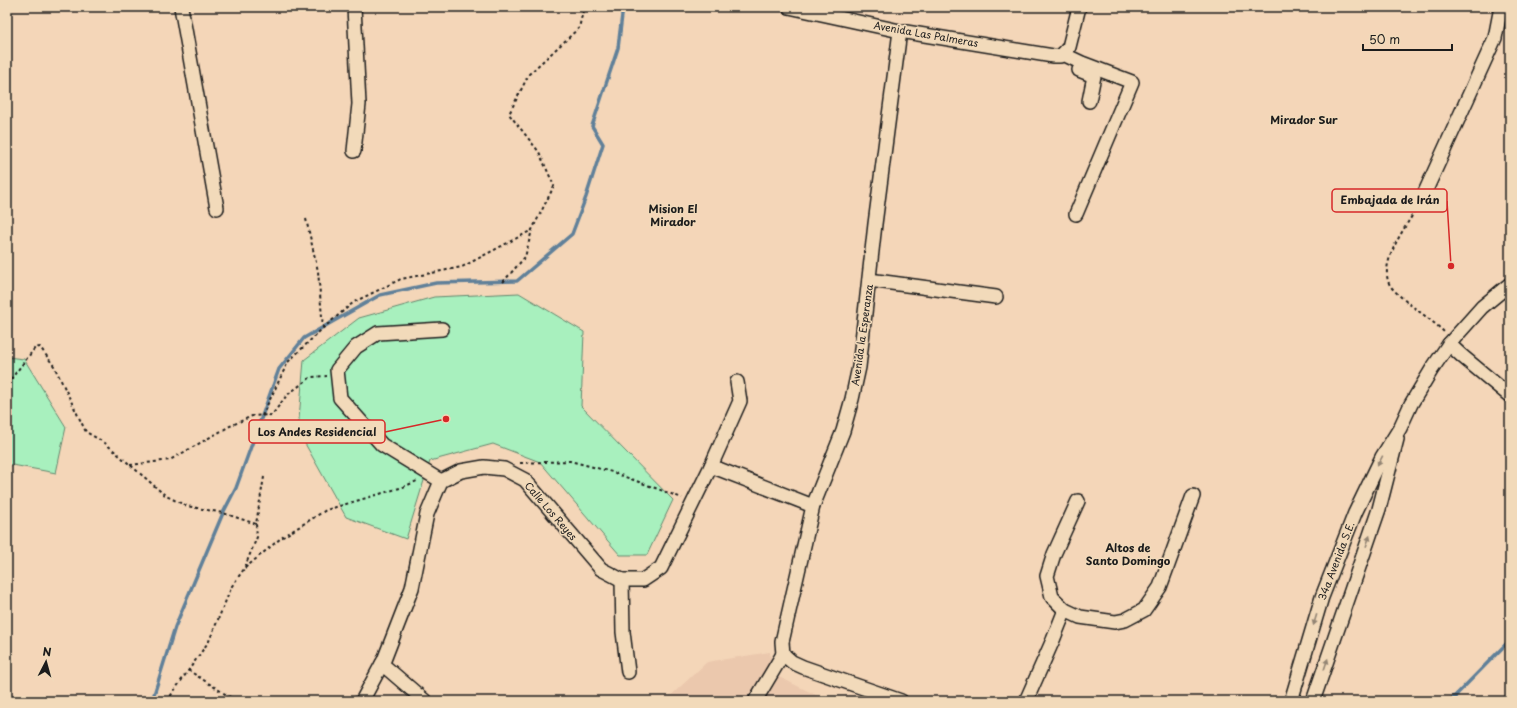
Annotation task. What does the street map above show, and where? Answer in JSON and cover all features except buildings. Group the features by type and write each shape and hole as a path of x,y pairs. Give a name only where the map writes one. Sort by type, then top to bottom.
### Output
{"street":[{"path":"181,7 217,208"},
{"path":"354,7 359,104 354,151"},
{"name":"Avenida Las Palmeras","path":"789,7 900,31 1053,56 1062,55"},
{"path":"1062,55 1069,47 1079,7"},
{"path":"1421,202 1495,38 1501,7"},
{"name":"Avenida la Esperanza","path":"783,654 782,642 813,506 843,432 859,367 900,31"},
{"path":"1062,55 1069,66 1094,76 1089,101"},
{"path":"1062,55 1132,82 1076,214"},
{"path":"869,280 996,297"},
{"name":"34a Avenida S.E.","path":"1291,701 1322,596 1355,513 1382,457 1400,428 1411,404 1428,374 1450,342 1482,307 1510,284"},
{"path":"362,701 382,664 412,588 436,478 382,445 340,398 337,370 356,347 378,333 442,329"},
{"path":"1450,342 1462,356 1510,396"},
{"name":"Calle Los Reyes","path":"436,478 461,471 484,467 504,469 524,480 601,568 622,580 643,580 661,568 711,466 740,401 736,382"},
{"name":"34a Avenida S.E.","path":"1314,701 1379,509 1400,428"},
{"path":"711,466 813,506"},
{"path":"1078,500 1054,554 1047,576 1052,597 1065,610 1080,617 1115,622 1125,620 1144,610 1160,587 1193,496"},
{"path":"622,580 623,632 628,672"},
{"path":"1026,701 1054,640 1065,610"},
{"path":"755,701 783,654 792,662 803,667 901,701"},
{"path":"382,664 425,701"}],"path":[{"path":"503,282 525,257 532,230 554,186 539,152 509,114 529,74 579,28 584,7"},
{"path":"1421,202 1396,242 1388,260 1387,274 1391,287 1450,342"},
{"path":"306,219 318,271 323,328"},
{"path":"262,416 288,362 323,328 354,302 401,279 462,267 532,230"},
{"path":"7,384 35,348 40,346 54,366 86,432 105,443 166,496 188,506 223,513 256,524"},
{"path":"130,465 170,460 230,426 252,416 272,415 287,395 311,377 337,376"},
{"path":"504,469 520,463 570,461 612,472 683,498 695,499"},
{"path":"166,701 209,641 232,586 244,569 256,537 256,524 264,477"},
{"path":"244,569 281,538 326,510 403,486 436,478"},
{"path":"188,670 236,701"}],"shaded area":[{"path":"770,652 773,674 828,701 665,701 707,662"}],"green space":[{"path":"519,293 584,332 581,406 673,500 647,555 620,555 540,462 493,444 430,461 406,539 346,517 298,431 304,360 359,318 434,297"},
{"path":"7,357 24,359 66,427 56,473 7,464"}],"waterway":[{"path":"152,701 175,627 223,513 236,488 279,369 304,338 380,295 436,283 517,281 572,234 603,144 592,126 618,48 623,7"},
{"path":"1455,701 1457,694 1510,640"},
{"path":"1450,700 1457,694"}],"place":[{"name":"Embajada de Irán","path":"1451,266"},
{"name":"Los Andes Residencial","path":"446,419"}],"district":[{"name":"Mirador Sur","path":"1304,120"},
{"name":"Mision El Mirador","path":"673,215"},
{"name":"Altos de Santo Domingo","path":"1128,554"}]}
